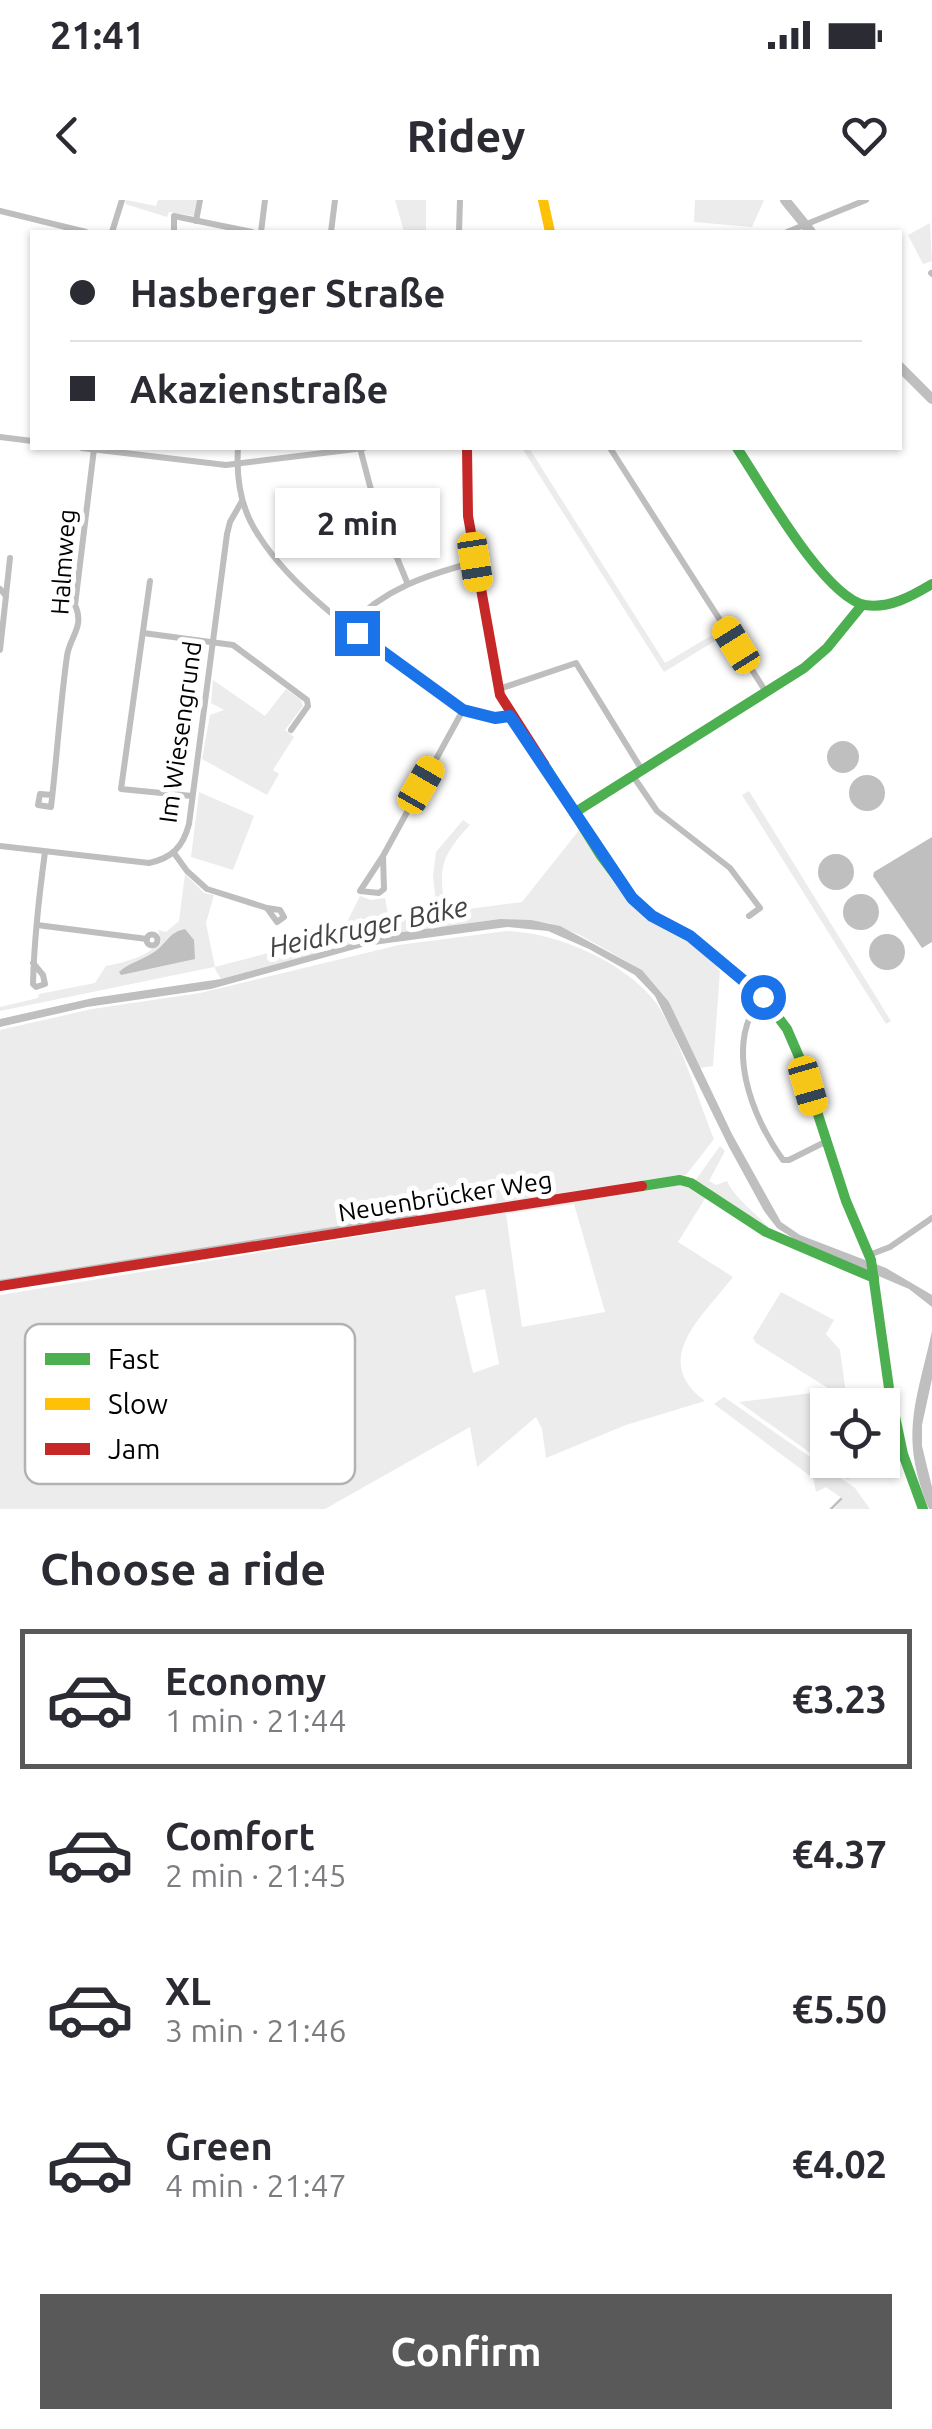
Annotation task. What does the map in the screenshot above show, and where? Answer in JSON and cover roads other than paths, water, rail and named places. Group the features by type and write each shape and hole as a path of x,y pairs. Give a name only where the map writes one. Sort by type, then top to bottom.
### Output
{"street":[{"path":"113,230 122,200"},
{"path":"196,221 200,200"},
{"path":"262,230 265,200"},
{"path":"331,230 335,200"},
{"path":"459,230 460,200"},
{"path":"543,200 550,230"},
{"path":"794,230 866,200"},
{"path":"0,211 78,230"},
{"path":"174,230 174,216 242,230"},
{"path":"0,437 30,438"},
{"name":"Halmweg","path":"52,795 68,652 80,616 74,605 94,450"},
{"path":"102,450 226,465 344,450"},
{"path":"238,450 242,501 258,536 273,555 348,626 463,710 495,718 510,716"},
{"path":"361,450 375,505 407,582"},
{"path":"467,450 466,498 498,689 510,716 637,903 690,936 763,997 787,1029 870,1258 903,1454 923,1509"},
{"path":"611,450 766,692"},
{"path":"738,450 818,568 844,595 862,604 891,604 930,590"},
{"name":"Im Wiesengrund","path":"0,846 149,863 174,853 185,837 192,796 230,522 242,501"},
{"path":"0,650 10,558"},
{"path":"348,626 407,582 475,562"},
{"path":"150,580 121,789 192,796"},
{"path":"0,588 6,596"},
{"path":"574,813 818,656 862,604"},
{"path":"143,633 233,646 307,700 308,706 291,730"},
{"path":"498,689 576,663 656,811 737,875 760,908 749,916"},
{"path":"383,856 384,889 380,894 360,891 463,710"},
{"path":"34,964 45,852"},
{"path":"174,853 187,872 207,889 266,908"},
{"path":"37,925 147,939"},
{"path":"763,997 754,1006 747,1025 744,1070 751,1099 783,1160 825,1142"},
{"name":"Neuenbrücker Weg","path":"0,1286 680,1180 692,1183 766,1232 874,1278"},
{"path":"870,1258 932,1218"}],"waterway":[{"path":"785,200 809,230"},
{"path":"902,369 932,399"},
{"path":"0,1281 417,1215"},
{"path":"831,1509 841,1499"}],"water label":[{"name":"Heidkruger Bäke","path":"368,926"}]}
